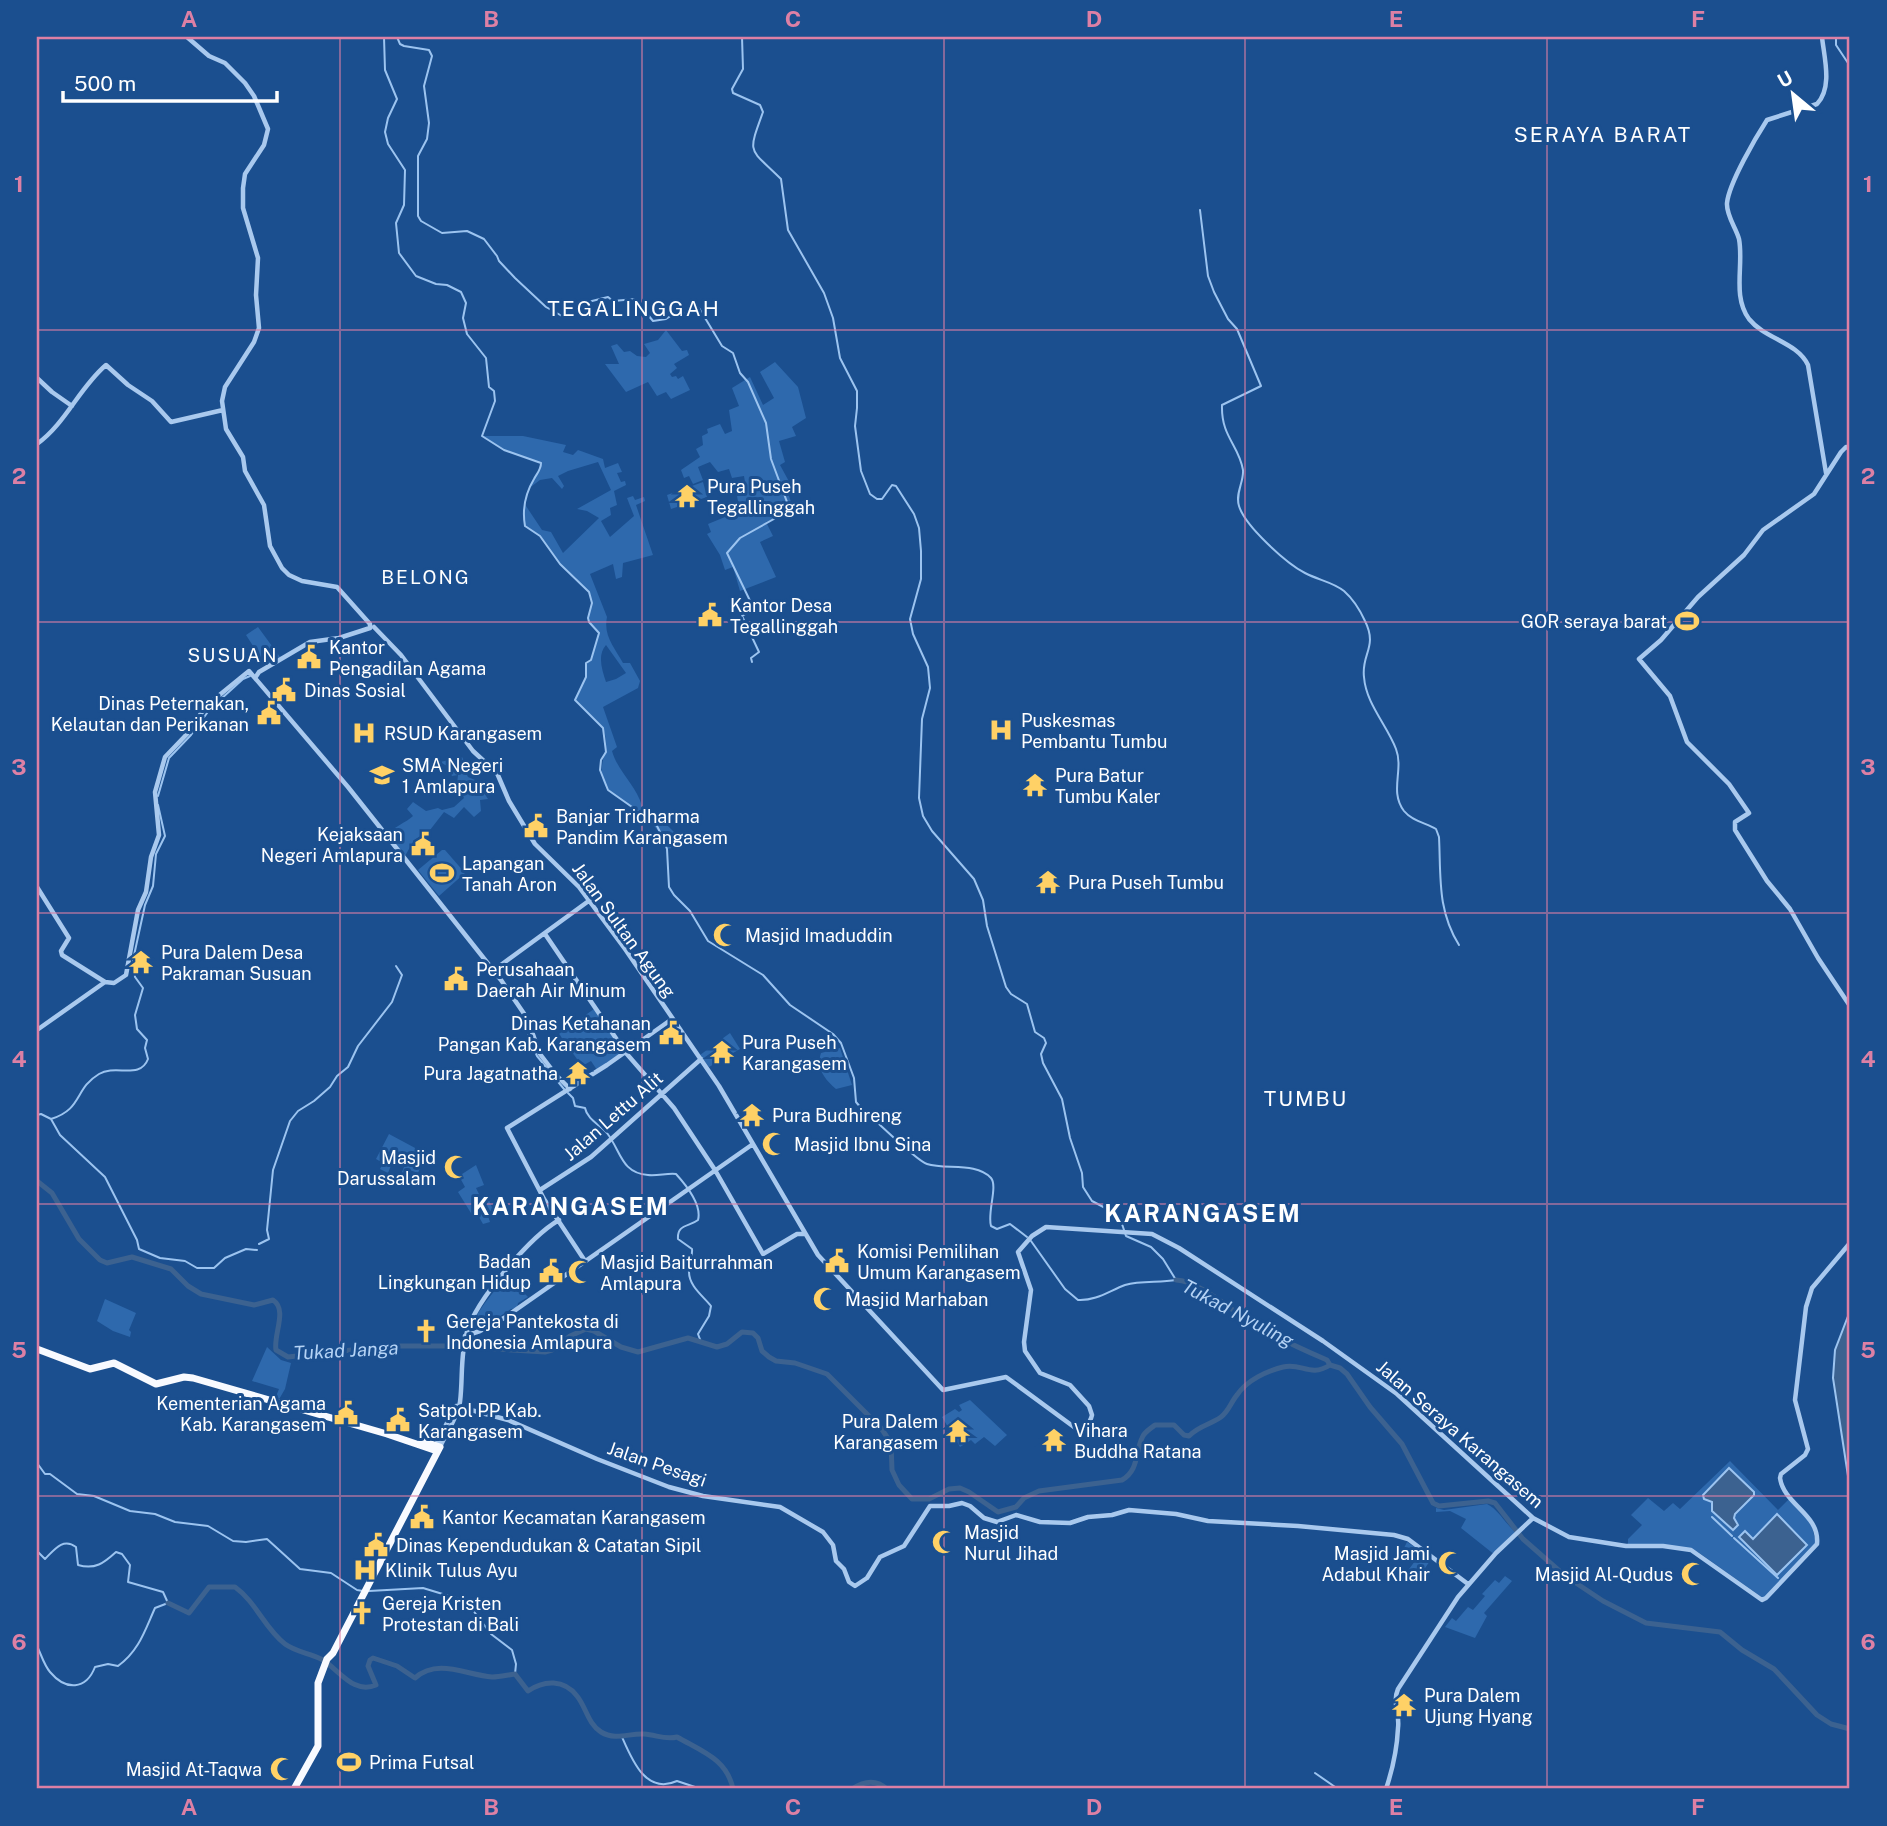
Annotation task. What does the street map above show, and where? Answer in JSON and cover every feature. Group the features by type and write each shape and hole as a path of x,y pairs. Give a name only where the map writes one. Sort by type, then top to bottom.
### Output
{"highway":[{"path":"37,1349 90,1369 114,1363 156,1384 184,1377 193,1378 387,1434 394,1433 437,1448 327,1659 333,1653 365,1588"},
{"path":"296,1789 318,1742 318,1683 325,1663"}],"street":[{"path":"37,443 72,406 88,382 106,365 128,385 152,401 170,422 223,410 225,387 257,337 258,258 243,208 243,188 245,174 264,145 268,129 254,96 245,83 225,63 209,55 187,37"},
{"path":"1822,37 1826,85 1822,99 1817,104 1767,120 1749,151 1727,203 1740,245 1740,289 1747,315 1761,330 1801,354 1808,365 1826,474"},
{"path":"37,378 72,406"},
{"name":"Jalan Sultan Agung","path":"223,410 229,435 243,457 245,471 264,505 268,536 277,562 293,578 337,587 401,655 473,751 497,773 509,801 535,844 566,872 590,900 701,1059 799,1226 823,1261 942,1389 1004,1376 1074,1427 1083,1428 1092,1415 1087,1403 1068,1384 1038,1371 1025,1351 1031,1293 1029,1280 1018,1257 1021,1247"},
{"path":"1850,448 1843,449 1814,494 1763,530 1735,564 1698,597 1661,640 1639,659 1670,696 1687,742 1729,784 1749,813 1737,820 1734,824 1735,830 1767,881 1790,909 1850,1006"},
{"path":"37,887 69,938 61,951 62,955 105,982 116,982 127,973 129,948 159,835 155,792 164,757 187,734 206,706 249,671 259,671 310,642 339,638 372,626"},
{"path":"249,671 348,787 494,970 527,1018 534,1042 544,1060 567,1090"},
{"path":"255,678 259,671"},
{"path":"494,970 590,900"},
{"path":"545,934 626,1052 663,1092 715,1170 763,1254 797,1234 804,1234"},
{"path":"37,1030 105,982"},
{"path":"585,1261 540,1190 507,1128 626,1052 671,1019"},
{"name":"Jalan Lettu Alit","path":"540,1190 580,1165 611,1140 701,1059"},
{"path":"465,1337 504,1318 682,1191 753,1144"},
{"path":"437,1448 460,1399 465,1337 480,1303 548,1227 559,1220"},
{"path":"797,1234 799,1226"},
{"name":"Jalan Seraya Karangasem","path":"1021,1247 1043,1228 1049,1227 1152,1234 1165,1239 1350,1359 1415,1408 1533,1518 1569,1537 1626,1546 1664,1546 1691,1550 1762,1600 1815,1548 1818,1541 1813,1523 1781,1486 1780,1478 1808,1449 1795,1400 1810,1294 1850,1243"},
{"path":"471,1321 474,1328 480,1331"},
{"name":"Jalan Pesagi","path":"457,1406 508,1420 669,1487 703,1496 780,1507 823,1532 833,1545 836,1559 849,1582 855,1586 864,1581 880,1557 904,1546 924,1513 933,1504 949,1506 962,1503 984,1518 997,1522 1016,1515 1040,1522 1070,1523 1129,1510 1206,1520 1387,1534 1408,1539 1468,1584"},
{"path":"1386,1789 1396,1760 1399,1723 1394,1703 1395,1695 1468,1584 1533,1518"}],"shaded area":[{"path":"666,330 682,351 687,350 689,355 674,364 677,368 670,374 678,379 683,376 690,390 671,399 666,392 657,396 648,382 626,392 605,364 619,364 611,346 617,344 624,352 630,351 637,356 646,357 650,353 644,344 658,340"},
{"path":"775,362 798,387 806,418 792,427 796,436 779,441 785,462 780,465 792,487 787,490 792,505 809,499 808,504 766,522 773,536 760,542 776,577 740,591 733,567 725,570 720,555 707,534 711,532 708,524 739,507 737,496 747,495 744,476 732,478 729,469 718,472 710,462 698,467 703,480 693,484 689,476 684,478 681,470 700,457 696,449 703,445 702,436 708,433 707,429 720,424 725,434 732,431 729,410 739,406 732,388 750,377 763,405 774,398 760,372"},
{"path":"482,436 523,436 566,445 563,452 573,455 578,450 603,459 605,468 618,463 622,472 617,473 621,482 625,481 626,485 614,491 617,505 610,508 611,515 601,521 610,537 634,516 627,498 633,496 635,500 644,497 645,501 636,505 653,555 623,563 622,577 616,579 613,564 590,574 607,617 610,641 623,663 630,663 640,681 638,688 603,707 617,747 612,751 642,806 676,834 677,847 667,849 650,822 611,793 603,781 605,735 599,723 575,700 586,677 586,663 591,659 599,633 588,618 592,603 589,592 560,564 540,536 525,526 524,503 542,530 551,532 563,553 599,518 577,509 611,490 598,462 558,476 564,486 562,489 552,478 540,480 528,489 541,468 541,463 504,450","holes":["606,645 626,673 606,682 601,658"]},
{"path":"703,482 707,497 671,509 667,495"},
{"path":"258,627 280,657 266,666 246,635"},
{"path":"462,757 468,777 482,783 479,785 488,799 480,800 481,811 474,817 464,807 454,818 444,812 430,830 414,840 405,856 388,833 413,816 407,809 413,802 426,811 438,808 442,810 454,807 464,798 457,784 458,775 452,776 447,766 440,762"},
{"name":"Lapangan Tanah Aron","path":"445,850 465,873 439,896 418,870"},
{"path":"594,1009 624,1052 597,1070 591,1061 582,1066 559,1034"},
{"path":"730,1033 740,1049 709,1067 700,1055"},
{"path":"840,1048 852,1085 836,1089 822,1073 820,1058 821,1053"},
{"path":"389,1134 417,1149 411,1161 421,1166 418,1173 407,1169 399,1188 396,1187 404,1167 392,1163 388,1173 380,1169 383,1163 376,1159"},
{"path":"476,1165 484,1185 476,1188 482,1200 488,1198 493,1210 487,1213 490,1222 483,1224 479,1217 474,1218 458,1192 465,1187 459,1176"},
{"path":"508,1277 528,1297 518,1303 517,1308 476,1329 473,1324 479,1312"},
{"path":"105,1299 136,1313 129,1330 130,1337 97,1321"},
{"path":"1850,1311 1850,1489 1833,1378 1835,1350"},
{"path":"267,1347 281,1360 291,1363 285,1389 278,1401 275,1399 279,1389 252,1381"},
{"path":"970,1400 1007,1435 995,1446 984,1437 975,1444 971,1440 960,1447 942,1417 955,1409 959,1412 962,1410 959,1405"},
{"path":"1730,1461 1778,1510 1789,1499 1811,1523 1816,1543 1763,1598 1698,1552 1668,1545 1628,1546 1628,1539 1642,1525 1631,1515 1648,1498 1664,1511 1673,1503 1680,1509"},
{"path":"1729,1468 1754,1492 1735,1514 1738,1525 1733,1530 1712,1511 1712,1502 1704,1499 1703,1495"},
{"path":"1487,1504 1516,1532 1495,1555 1461,1528 1466,1519 1450,1511 1436,1512 1436,1508 1444,1510"},
{"path":"1777,1514 1807,1545 1777,1575 1739,1537 1745,1531 1753,1539"},
{"path":"1407,1542 1432,1558 1423,1571 1426,1574 1419,1582 1414,1578 1411,1582 1404,1576 1415,1561 1401,1554"},
{"path":"1505,1576 1512,1581 1484,1613 1487,1616 1475,1638 1445,1627 1452,1618 1456,1621 1468,1607 1473,1610 1485,1596 1482,1594 1495,1580 1499,1583"}],"waterway":[{"name":"Tukad Nyuling","path":"384,37 385,70 397,99 385,132 388,144 405,170 404,205 396,223 399,253 416,276 461,292 466,303 463,318 467,334 486,358 489,387 494,391 495,401 482,436 504,450 541,463 526,496 525,526 540,536 560,564 589,592 592,603 588,618 599,633 591,660 586,663 586,677 575,700 603,728 606,752 601,760 600,770 608,790 657,826 667,849 669,887 690,911 708,941 763,975 790,1005 833,1034 841,1043 854,1078 856,1102 861,1108 921,1161 935,1166 969,1168 985,1173 993,1182 991,1226 997,1229 1010,1224 1027,1237"},
{"path":"397,37 400,44 429,50 432,56 424,86 429,123 427,139 418,156 418,216 421,221 442,233 467,231 484,239 515,278 546,307 562,316 584,303 608,297 613,301 635,299 653,321 666,319 680,310 686,314 699,308 722,346 733,353 740,373 748,382 766,423 771,459 790,510 740,538 727,553 754,609 742,616 759,652 751,658 752,662"},
{"path":"742,37 743,69 732,89 733,93 760,105 763,112 753,144 754,150 781,179 788,230 824,293 833,318 840,358 857,391 855,426 861,471 870,494 877,499 882,499 892,485 896,486 914,514 919,528 921,579 910,619 913,634 928,667 930,688 922,719 919,798 923,816 932,831 974,879 983,900 987,926 1006,987 1011,994 1027,1004 1035,1032 1044,1038 1046,1043 1041,1054 1043,1063 1062,1099 1070,1138 1082,1173 1083,1187 1092,1201 1111,1211 1121,1221 1126,1236 1151,1247 1163,1259 1176,1280 1131,1283 1097,1297 1078,1300 1065,1289 1031,1241"},
{"path":"1836,37 1836,45 1850,66"},
{"path":"1200,210 1208,276 1228,319 1237,329 1261,386 1222,405 1224,425 1243,470 1239,506 1249,524 1277,553 1305,573 1344,591 1363,617 1370,637 1364,669 1366,687 1396,749 1400,803 1411,817 1436,829 1439,837 1444,906 1459,945"},
{"path":"158,796 169,758 191,735 210,709 243,679 250,676"},
{"path":"51,1119 68,1110 85,1086 99,1074 113,1070 139,1069 148,1059 145,1048 147,1040 137,1029 135,1015 143,988 135,977 133,960 145,905 153,886 156,854 165,836 158,805"},
{"path":"259,1244 269,1239 267,1230 273,1170 290,1121 298,1111 330,1087 337,1076 348,1067 358,1046 392,1002 402,975 396,966"},
{"path":"528,1035 537,1056 564,1089"},
{"path":"568,1093 575,1106 585,1108 591,1119 607,1133 627,1166 648,1175 676,1174 692,1196 698,1208 698,1220 682,1228 678,1239 692,1249 690,1277 711,1306 709,1316 698,1334 701,1342"},
{"path":"37,1115 51,1119 60,1135 105,1177 139,1249 160,1258 185,1261 197,1268 214,1268 225,1258 246,1249 257,1250"},
{"name":"Tukad Janga","path":"37,1181 52,1193 79,1239 100,1260 107,1263 132,1257 171,1269 188,1286 201,1294 254,1305 273,1300 280,1316 276,1350 288,1357 388,1346 451,1346 545,1352 586,1329 621,1347 638,1352 688,1338 717,1347 727,1344 742,1332 753,1333 758,1338 762,1351 776,1361 795,1363 827,1374 881,1428 891,1443 892,1470 899,1485 912,1499 929,1499 949,1489 960,1488 998,1512 1016,1507 1024,1498 1039,1491 1122,1480 1134,1466 1143,1436 1155,1425 1174,1425 1184,1435 1189,1436 1221,1417 1241,1390 1264,1374 1289,1366 1317,1370 1330,1365"},
{"name":"Tukad Nyuling","path":"1176,1280 1202,1289 1263,1329 1327,1360 1330,1365 1347,1374 1370,1407 1402,1444 1433,1503 1439,1506 1488,1501 1495,1503 1523,1539 1564,1575 1603,1601 1646,1623 1720,1632 1742,1650 1774,1669 1817,1715 1831,1724 1850,1729"},
{"path":"37,1463 45,1474 50,1474 77,1494 94,1496 130,1511 155,1514 175,1522 208,1526 233,1541 267,1539 300,1569 331,1573 363,1591"},
{"path":"1712,1517 1732,1536"},
{"path":"1734,1538 1778,1578"},
{"path":"37,1551 45,1559 59,1546 71,1544 76,1547 78,1565 89,1567 103,1562 116,1552 122,1554 130,1565 128,1582 163,1592 168,1603 155,1608 141,1640 125,1660 118,1666 108,1664 95,1667 81,1684 69,1685 56,1678 46,1666 37,1646"},
{"path":"168,1603 189,1613 209,1587 235,1587 285,1644 328,1663 347,1680 360,1687 376,1685 368,1666 373,1658 397,1666 415,1678 424,1672 443,1668 492,1677 515,1674 528,1691 547,1683 560,1684 572,1690 593,1725 601,1732 617,1736 644,1734 677,1737 719,1763 733,1789"},
{"path":"369,1591 423,1588 459,1599 469,1605 491,1634 512,1650 516,1664 515,1674"},
{"path":"622,1737 630,1756 649,1779 666,1784 677,1781 701,1789"},
{"path":"1315,1773 1338,1789"},
{"path":"852,1789 870,1782 887,1789"}],"place":[{"name":"Pura Puseh Tegallinggah","path":"687,496"},
{"name":"Kantor Desa Tegallinggah","path":"710,615"},
{"name":"GOR seraya barat","path":"1687,621"},
{"name":"Kantor Pengadilan Agama","path":"309,657"},
{"name":"Dinas Sosial","path":"284,690"},
{"name":"Dinas Peternakan, Kelautan dan Perikanan","path":"269,713"},
{"name":"Puskesmas Pembantu Tumbu","path":"1001,730"},
{"name":"RSUD Karangasem","path":"364,733"},
{"name":"SMA Negeri 1 Amlapura","path":"382,775"},
{"name":"Pura Batur Tumbu Kaler","path":"1035,785"},
{"name":"Banjar Tridharma Pandim Karangasem","path":"536,826"},
{"name":"Kejaksaan Negeri Amlapura","path":"423,844"},
{"name":"Lapangan Tanah Aron","path":"442,873"},
{"name":"Pura Puseh Tumbu","path":"1048,882"},
{"name":"Masjid Imaduddin","path":"725,935"},
{"name":"Pura Dalem Desa Pakraman Susuan","path":"141,962"},
{"name":"Perusahaan Daerah Air Minum","path":"456,979"},
{"name":"Dinas Ketahanan Pangan Kab. Karangasem","path":"671,1033"},
{"name":"Pura Puseh Karangasem","path":"722,1052"},
{"name":"Pura Jagatnatha","path":"578,1073"},
{"name":"Pura Budhireng","path":"752,1115"},
{"name":"Masjid Ibnu Sina","path":"774,1144"},
{"name":"Masjid Darussalam","path":"456,1167"},
{"name":"Komisi Pemilihan Umum Karangasem","path":"837,1261"},
{"name":"Badan Lingkungan Hidup","path":"551,1271"},
{"name":"Masjid Baiturrahman Amlapura","path":"580,1272"},
{"name":"Masjid Marhaban","path":"825,1299"},
{"name":"Gereja Pantekosta di Indonesia Amlapura","path":"426,1331"},
{"name":"Kementerian Agama Kab. Karangasem","path":"346,1413"},
{"name":"Satpol PP Kab. Karangasem","path":"398,1420"},
{"name":"Pura Dalem Karangasem","path":"958,1431"},
{"name":"Vihara Buddha Ratana","path":"1054,1440"},
{"name":"Kantor Kecamatan Karangasem","path":"422,1517"},
{"name":"Masjid Nurul Jihad","path":"944,1542"},
{"name":"Dinas Kependudukan & Catatan Sipil","path":"376,1545"},
{"name":"Masjid Jami Adabul Khair","path":"1450,1563"},
{"name":"Klinik Tulus Ayu","path":"365,1570"},
{"name":"Masjid Al-Qudus","path":"1693,1574"},
{"name":"Gereja Kristen Protestan di Bali","path":"362,1613"},
{"name":"Pura Dalem Ujung Hyang","path":"1404,1705"},
{"name":"Prima Futsal","path":"349,1762"},
{"name":"Masjid At-Taqwa","path":"282,1769"}],"district":[{"name":"SERAYA BARAT","path":"1603,134"},
{"name":"TEGALINGGAH","path":"634,308"},
{"name":"BELONG","path":"426,577"},
{"name":"SUSUAN","path":"233,655"},
{"name":"TUMBU","path":"1306,1098"},
{"name":"KARANGASEM","path":"571,1206"},
{"name":"KARANGASEM","path":"1203,1213"}]}
